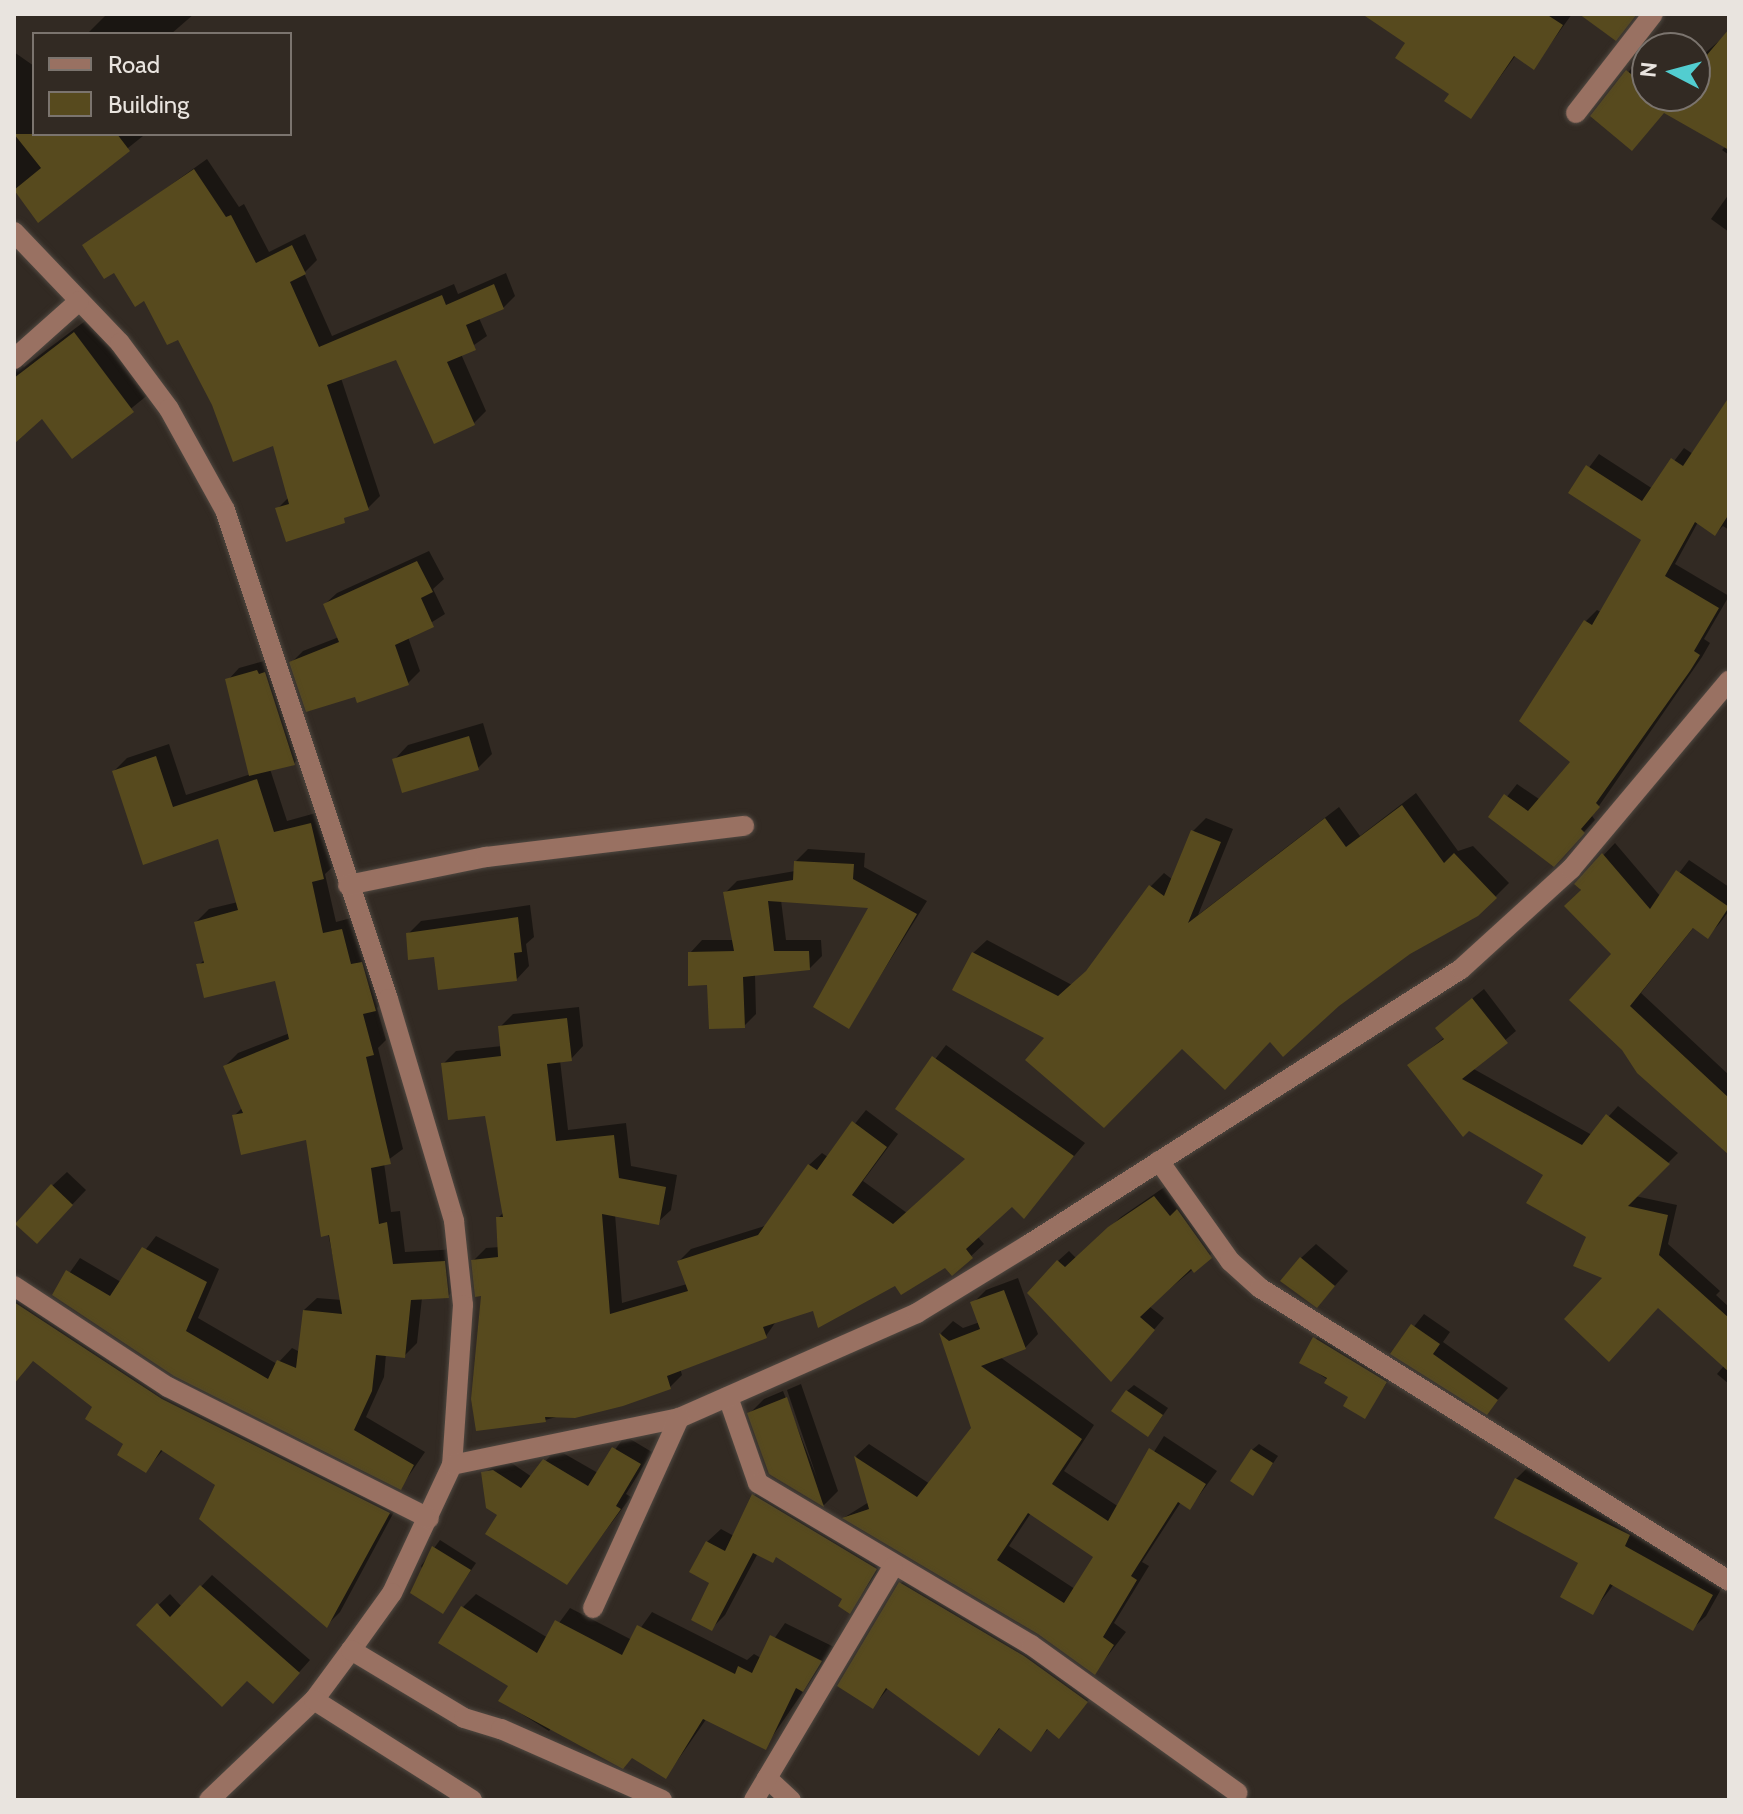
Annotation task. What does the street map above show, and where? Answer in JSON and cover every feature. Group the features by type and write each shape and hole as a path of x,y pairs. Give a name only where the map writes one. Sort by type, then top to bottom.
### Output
{"street":[{"path":"1576,113 1653,14"},
{"path":"14,232 120,343 169,409 225,510 454,1221 463,1305 452,1465 392,1593 351,1650 314,1700 209,1800"},
{"path":"14,359 79,301"},
{"path":"452,1465 679,1418 917,1313 1461,969 1571,869 1729,681"},
{"path":"348,885 486,857 744,826"},
{"path":"1159,1161 1230,1261 1260,1288 1729,1581"},
{"path":"14,1286 168,1387 429,1518"},
{"path":"728,1397 758,1483 893,1567 1031,1645 1238,1793"},
{"path":"593,1608 679,1418"},
{"path":"754,1800 893,1567"},
{"path":"351,1650 464,1718 501,1729 662,1800"},
{"path":"314,1700 472,1800"},
{"path":"767,1778 791,1800"}],"building":[{"path":"1362,14 1546,14 1563,25 1534,70 1514,56 1471,119 1444,101 1449,94 1395,58 1405,43"},
{"path":"1579,14 1637,14 1616,41"},
{"path":"1729,29 1729,150 1664,113 1632,151 1590,116 1626,70 1631,74 1631,112 1711,112 1711,50"},
{"path":"14,134 119,136 130,151 38,223 14,190 41,168"},
{"path":"194,169 226,217 231,215 256,263 292,245 306,274 290,282 319,347 442,295 446,305 494,284 504,309 466,325 476,350 447,362 475,425 434,444 396,360 327,385 369,510 344,518 345,523 286,542 275,508 289,504 273,446 233,462 212,405 178,340 167,345 144,301 135,307 114,273 104,279 82,245"},
{"path":"74,332 134,412 72,459 42,419 14,444 14,378"},
{"path":"1729,397 1729,514 1715,536 1695,522 1665,576 1719,608 1694,651 1700,655 1690,671 1596,803 1600,807 1581,829 1585,833 1554,867 1488,817 1504,794 1528,811 1570,762 1519,721 1584,620 1592,625 1641,540 1568,493 1586,465 1642,501 1671,458 1683,466"},
{"path":"417,561 433,592 421,598 434,627 395,645 409,685 357,703 355,697 306,712 289,662 339,642 323,604"},
{"path":"257,670 259,674 265,672 295,765 249,776 225,679"},
{"path":"469,736 479,770 402,793 392,759"},
{"path":"156,756 173,807 257,779 274,832 311,823 324,879 312,882 323,933 342,929 351,964 362,962 376,1011 363,1014 374,1055 366,1057 391,1164 371,1168 379,1224 387,1222 393,1264 445,1261 449,1298 411,1300 405,1358 376,1355 372,1391 354,1430 414,1465 401,1490 174,1376 52,1295 66,1270 110,1296 142,1247 207,1282 186,1331 268,1379 277,1360 296,1368 303,1310 342,1314 329,1235 321,1237 306,1140 241,1155 232,1115 243,1113 223,1066 289,1039 275,981 204,998 196,964 204,963 194,922 238,910 218,839 143,865 112,771"},
{"path":"1402,805 1444,863 1454,853 1497,898 1478,916 1410,954 1339,1006 1283,1057 1270,1042 1225,1090 1182,1049 1104,1128 1025,1060 1044,1038 952,990 972,952 1058,996 1086,971 1149,885 1164,896 1191,830 1221,842 1188,923 1325,818 1346,847"},
{"path":"1602,853 1650,909 1676,870 1729,907 1708,939 1693,928 1630,1006 1729,1098 1729,1155 1637,1073 1622,1050 1569,1000 1611,954 1564,906 1581,890 1574,884"},
{"path":"794,861 854,864 853,879 917,914 849,1029 813,1007 868,908 768,901 774,951 809,951 810,970 743,977 745,1028 709,1029 707,985 688,986 688,952 734,951 723,892 793,880"},
{"path":"518,917 522,952 514,953 517,981 438,990 434,957 408,960 406,933"},
{"path":"1472,998 1508,1043 1462,1079 1582,1145 1606,1114 1670,1164 1628,1206 1668,1215 1659,1255 1729,1318 1729,1372 1658,1308 1609,1362 1564,1319 1602,1278 1573,1266 1586,1237 1526,1203 1543,1175 1469,1131 1463,1137 1407,1065 1444,1039 1435,1028"},
{"path":"567,1018 572,1061 547,1064 556,1141 614,1135 619,1178 666,1187 659,1225 602,1214 610,1314 688,1291 677,1261 758,1235 808,1164 817,1170 852,1121 887,1147 852,1195 893,1224 965,1159 895,1109 932,1056 1074,1156 1024,1219 1012,1207 966,1249 973,1258 952,1276 945,1268 901,1295 895,1286 818,1328 813,1311 763,1327 767,1338 667,1376 671,1389 623,1406 575,1418 545,1417 546,1422 476,1431 471,1399 481,1296 475,1297 471,1260 498,1257 496,1217 503,1217 485,1116 448,1120 441,1063 501,1056 498,1026"},
{"path":"51,1184 73,1205 37,1244 15,1224"},
{"path":"1154,1196 1170,1216 1177,1209 1212,1258 1194,1273 1191,1269 1140,1317 1155,1330 1111,1382 1027,1293 1057,1260 1065,1267 1108,1227"},
{"path":"1300,1257 1335,1286 1317,1308 1280,1281"},
{"path":"1004,1290 1026,1349 981,1366 1082,1439 1052,1484 1108,1521 1149,1448 1206,1484 1190,1510 1178,1502 1131,1576 1137,1580 1103,1637 1114,1645 1095,1675 1038,1634 842,1518 869,1509 854,1456 917,1497 971,1428 939,1333 949,1341 980,1329 970,1302","holes":["1028,1513 1093,1557 1064,1603 997,1560"]},
{"path":"14,1302 162,1399 390,1513 327,1628 199,1519 215,1485 161,1450 146,1473 117,1455 123,1444 85,1419 92,1407 33,1361 14,1384"},
{"path":"1411,1324 1440,1344 1433,1354 1498,1400 1487,1415 1390,1354"},
{"path":"1313,1337 1387,1382 1365,1419 1343,1406 1348,1397 1324,1383 1327,1378 1299,1363"},
{"path":"1126,1390 1163,1415 1148,1437 1111,1411"},
{"path":"787,1397 824,1507 769,1474 747,1413"},
{"path":"612,1447 641,1464 616,1506 621,1509 567,1585 485,1534 497,1515 486,1508 481,1472 493,1470 521,1488 543,1459 588,1486"},
{"path":"1251,1449 1273,1463 1253,1496 1230,1481"},
{"path":"1515,1478 1630,1535 1625,1546 1713,1595 1693,1631 1610,1584 1593,1615 1560,1597 1578,1563 1494,1518"},
{"path":"752,1494 877,1569 850,1614 838,1606 842,1599 776,1557 773,1563 753,1553 712,1631 691,1620 709,1583 689,1572 706,1541 725,1551"},
{"path":"432,1546 471,1570 443,1614 410,1593"},
{"path":"899,1582 1024,1656 1088,1702 1059,1739 1047,1729 1031,1752 999,1728 979,1756 886,1688 873,1709 837,1686"},
{"path":"200,1585 300,1673 273,1704 247,1681 222,1707 136,1625 157,1603 170,1617"},
{"path":"461,1606 537,1653 555,1620 622,1655 637,1625 735,1674 738,1666 752,1673 770,1635 822,1661 803,1692 796,1688 766,1750 703,1719 666,1779 632,1758 623,1769 498,1701 508,1686 438,1643"}]}
